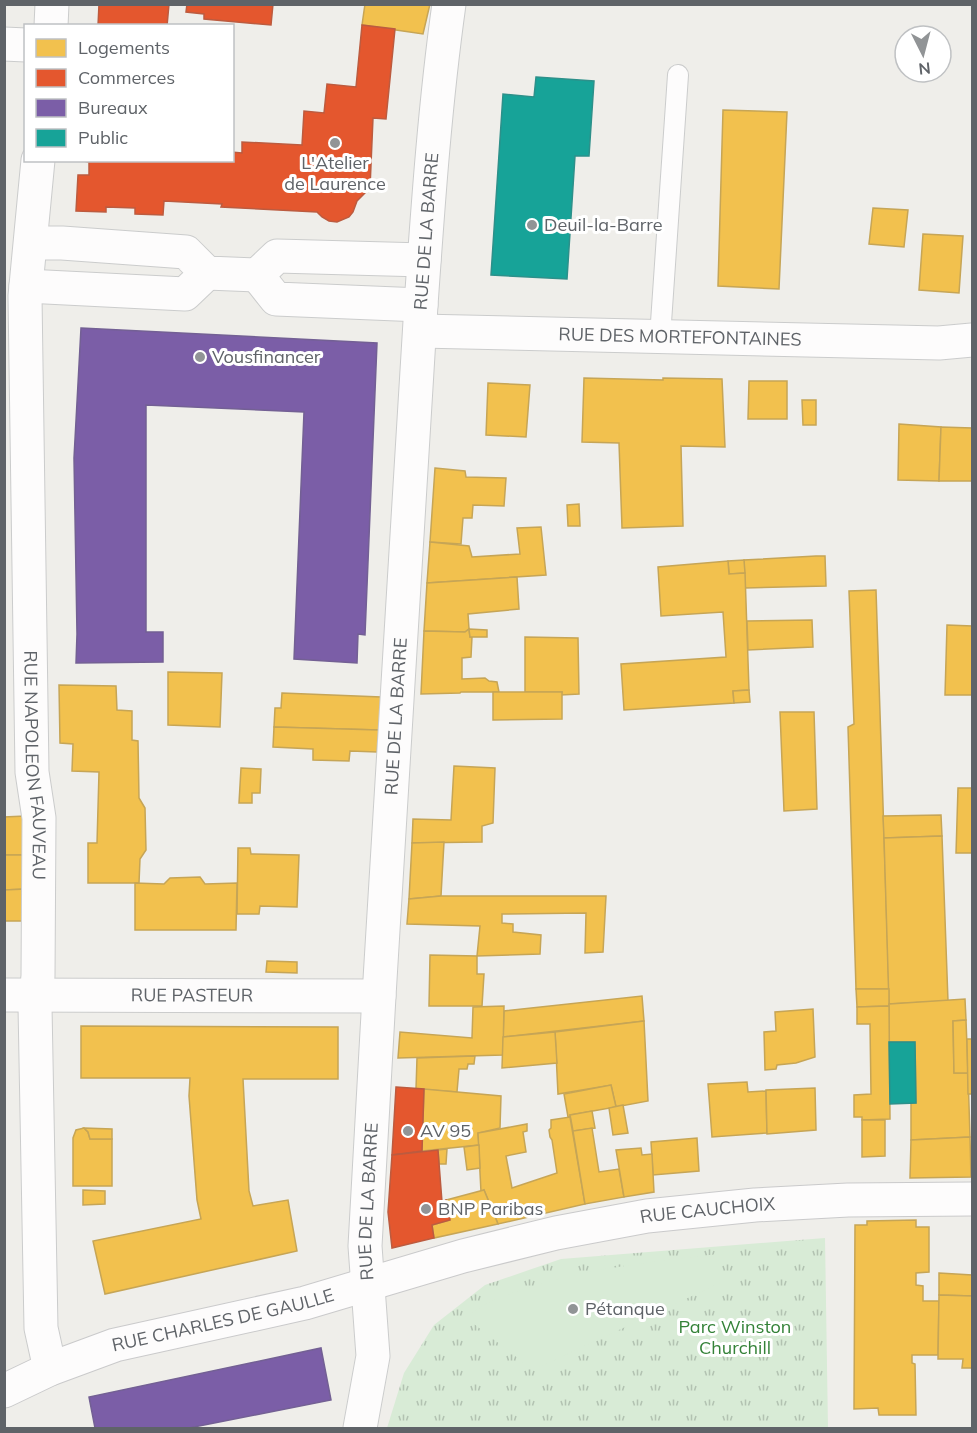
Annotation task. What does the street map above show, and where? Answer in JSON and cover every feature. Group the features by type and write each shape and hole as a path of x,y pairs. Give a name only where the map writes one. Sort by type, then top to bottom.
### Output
{"street":[{"path":"51,24 52,4"},
{"name":"RUE DE LA BARRE","path":"360,1428 373,1356 366,1246 420,318 442,58 449,4"},
{"path":"4,44 24,45"},
{"name":"RUE NAPOLEON FAUVEAU","path":"38,162 22,260 32,772 39,818 36,1018 41,1328 50,1369"},
{"path":"22,260 62,243 186,252 207,273 257,275 277,256 424,260"},
{"path":"22,260 185,294 207,273"},
{"name":"RUE DES MORTEFONTAINES","path":"257,275 276,299 420,318 660,337 939,343 972,347"},
{"name":"RUE DES MORTEFONTAINES","path":"939,343 972,340"},
{"name":"RUE PASTEUR","path":"4,996 379,996"},
{"name":"RUE CAUCHOIX","path":"447,1261 556,1233 647,1216 755,1205 848,1200 972,1199"},
{"name":"RUE CHARLES DE GAULLE","path":"4,1391 50,1369 115,1345 293,1306 447,1261"}],"lane":[{"path":"660,337 678,75"}],"green space":[{"name":"Parc Winston Churchill","path":"825,1238 828,1428 387,1428 404,1373 434,1325 485,1285 561,1259"},
{"name":"Pétanque","path":"718,1254 722,1282 533,1370 465,1317 493,1301 524,1289 578,1274"}],"building: Logements":[{"path":"365,4 430,4 423,34 362,25"},
{"path":"723,110 787,112 779,289 718,286"},
{"path":"873,208 908,210 904,247 869,244"},
{"path":"923,234 963,236 959,293 919,290"},
{"path":"584,378 722,379 725,447 681,446 683,526 622,528 619,443 582,442"},
{"path":"749,381 787,381 787,419 748,419"},
{"path":"488,383 530,385 526,437 486,435"},
{"path":"802,400 816,400 816,425 803,425"},
{"path":"899,424 941,427 939,481 898,480"},
{"path":"941,427 972,428 972,481 939,481"},
{"path":"435,468 465,471 466,477 506,478 504,506 473,505 472,518 463,518 461,544 430,542"},
{"path":"579,504 580,526 568,526 567,505"},
{"path":"541,527 546,575 427,583 430,542 469,546 472,557 520,554 517,528"},
{"path":"825,556 826,586 745,588 744,560"},
{"path":"744,560 745,573 729,574 728,561"},
{"path":"728,561 729,574 745,573 749,690 733,691 734,703 624,710 621,664 726,657 723,612 661,616 658,567"},
{"path":"517,577 519,609 468,614 469,629 465,632 424,631 427,583"},
{"path":"876,590 889,989 856,989 848,727 854,724 849,591"},
{"path":"812,620 813,647 748,650 747,621"},
{"path":"947,625 972,626 972,695 945,695"},
{"path":"469,629 470,637 472,637 471,657 462,658 462,679 485,678 497,682 499,692 421,694 424,631 465,632"},
{"path":"469,629 487,630 487,637 470,637"},
{"path":"525,637 578,638 579,694 525,692"},
{"path":"168,672 222,673 220,727 168,725"},
{"path":"59,685 116,686 117,710 132,711 132,740 138,741 139,798 145,808 146,850 140,859 139,883 88,883 88,843 97,843 99,772 72,771 73,744 60,743"},
{"path":"749,690 750,702 734,703 733,691"},
{"path":"493,692 562,692 562,719 493,720"},
{"path":"282,693 381,697 379,730 274,727 275,708 281,708"},
{"path":"780,712 814,712 817,809 784,811"},
{"path":"274,727 379,730 377,752 350,751 349,761 313,760 313,749 273,747"},
{"path":"454,766 495,768 493,823 482,826 482,842 412,843 413,819 451,820"},
{"path":"241,768 261,769 260,793 252,793 252,803 239,803"},
{"path":"958,788 972,788 972,853 956,853"},
{"path":"941,815 942,836 884,838 883,816"},
{"path":"25,816 26,855 4,855 4,817"},
{"path":"942,836 948,1001 889,1004 884,838"},
{"path":"444,842 441,896 409,899 412,843"},
{"path":"238,848 250,848 251,854 299,855 297,907 260,906 259,914 237,914"},
{"path":"4,855 26,855 26,889 4,890"},
{"path":"200,877 205,884 237,883 236,930 135,930 135,883 164,884 170,878"},
{"path":"26,889 27,921 4,921 4,890"},
{"path":"441,896 606,896 603,952 585,953 586,913 502,914 502,923 513,924 513,932 541,935 540,954 477,956 480,926 407,924 409,899"},
{"path":"430,955 477,956 477,974 484,974 482,1006 429,1006"},
{"path":"267,961 297,962 297,973 266,972"},
{"path":"856,989 889,989 889,1006 857,1007"},
{"path":"642,996 644,1021 503,1037 504,1011"},
{"path":"965,999 966,1020 953,1021 954,1073 968,1073 970,1137 911,1140 911,1103 916,1103 915,1042 889,1042 889,1004"},
{"path":"504,1006 503,1055 398,1058 400,1032 472,1038 473,1007"},
{"path":"889,1006 890,1119 862,1120 862,1117 854,1117 854,1095 871,1094 870,1024 857,1024 857,1007"},
{"path":"813,1009 815,1057 796,1063 777,1065 776,1069 765,1070 764,1032 776,1031 775,1012"},
{"path":"966,1020 968,1073 954,1073 953,1021"},
{"path":"644,1021 648,1101 616,1107 611,1085 558,1094 555,1032"},
{"path":"81,1026 338,1027 338,1079 243,1079 249,1191 253,1206 288,1200 297,1251 105,1294 93,1241 201,1219 197,1200 189,1096 190,1078 81,1078"},
{"path":"555,1032 557,1063 502,1068 503,1037"},
{"path":"967,1039 972,1039 972,1094 968,1094"},
{"path":"475,1056 474,1064 468,1064 467,1069 459,1069 457,1092 416,1089 417,1058"},
{"path":"747,1082 748,1092 766,1091 767,1133 712,1137 708,1084"},
{"path":"611,1085 616,1107 568,1117 564,1094"},
{"path":"815,1088 816,1130 767,1134 766,1090"},
{"path":"424,1089 501,1096 500,1128 478,1133 479,1145 422,1151"},
{"path":"623,1105 628,1133 613,1135 609,1108"},
{"path":"592,1111 595,1128 573,1131 570,1115"},
{"path":"570,1117 585,1204 498,1224 484,1190 481,1192 478,1133 527,1124 527,1131 523,1132 526,1152 506,1156 512,1188 557,1173 549,1130 551,1120"},
{"path":"862,1120 885,1120 885,1156 862,1157"},
{"path":"84,1128 90,1139 112,1139 112,1186 73,1186 73,1138 76,1130"},
{"path":"84,1128 112,1129 112,1139 90,1139"},
{"path":"592,1128 599,1172 619,1169 624,1197 585,1204 573,1131"},
{"path":"970,1137 971,1177 910,1178 911,1140"},
{"path":"697,1138 699,1171 653,1175 651,1142"},
{"path":"479,1145 480,1168 467,1170 464,1147"},
{"path":"641,1148 642,1155 652,1154 654,1192 624,1197 616,1150"},
{"path":"447,1149 446,1164 439,1164 438,1150"},
{"path":"83,1190 105,1191 105,1204 83,1205"},
{"path":"484,1190 498,1224 434,1238 432,1225 450,1220 446,1200"},
{"path":"916,1220 916,1227 929,1227 929,1272 916,1273 916,1285 923,1286 923,1301 939,1301 938,1355 912,1355 912,1363 915,1364 916,1415 879,1415 878,1408 854,1409 855,1225 867,1225 867,1221"},
{"path":"939,1273 972,1275 972,1296 939,1295"},
{"path":"939,1295 972,1296 972,1368 962,1368 963,1359 938,1359"}],"building: Commerces":[{"path":"99,4 169,4 167,24 98,24"},
{"path":"187,4 273,4 271,25 204,19 204,14 186,12"},
{"path":"362,25 395,29 386,119 373,118 370,188 357,201 349,217 337,222 329,221 317,212 221,207 222,204 164,201 163,215 135,214 135,208 106,207 106,212 76,211 78,175 89,175 89,162 234,162 234,152 242,153 242,142 302,145 304,111 324,113 327,84 356,87"},
{"path":"396,1087 424,1089 422,1151 392,1155"},
{"path":"438,1150 442,1202 446,1200 450,1220 432,1225 434,1238 392,1248 388,1212 392,1155"}],"building: Bureaux":[{"path":"81,328 377,343 365,635 358,634 357,663 294,659 304,412 146,405 146,632 163,632 163,662 76,663 74,458"},
{"path":"321,1348 331,1400 189,1428 95,1428 89,1397"}],"building: Public":[{"name":"Deuil-la-Barre","path":"536,77 594,81 589,156 575,156 567,279 491,275 503,94 534,97"},
{"path":"889,1042 915,1042 916,1103 890,1104"}],"place":[{"name":"L'Atelier de Laurence","path":"335,143"},
{"name":"Deuil-la-Barre","path":"532,225"},
{"name":"Vousfinancer","path":"200,357"},
{"name":"AV 95","path":"408,1131"},
{"name":"BNP Paribas","path":"426,1209"},
{"name":"Pétanque","path":"573,1309"}]}
